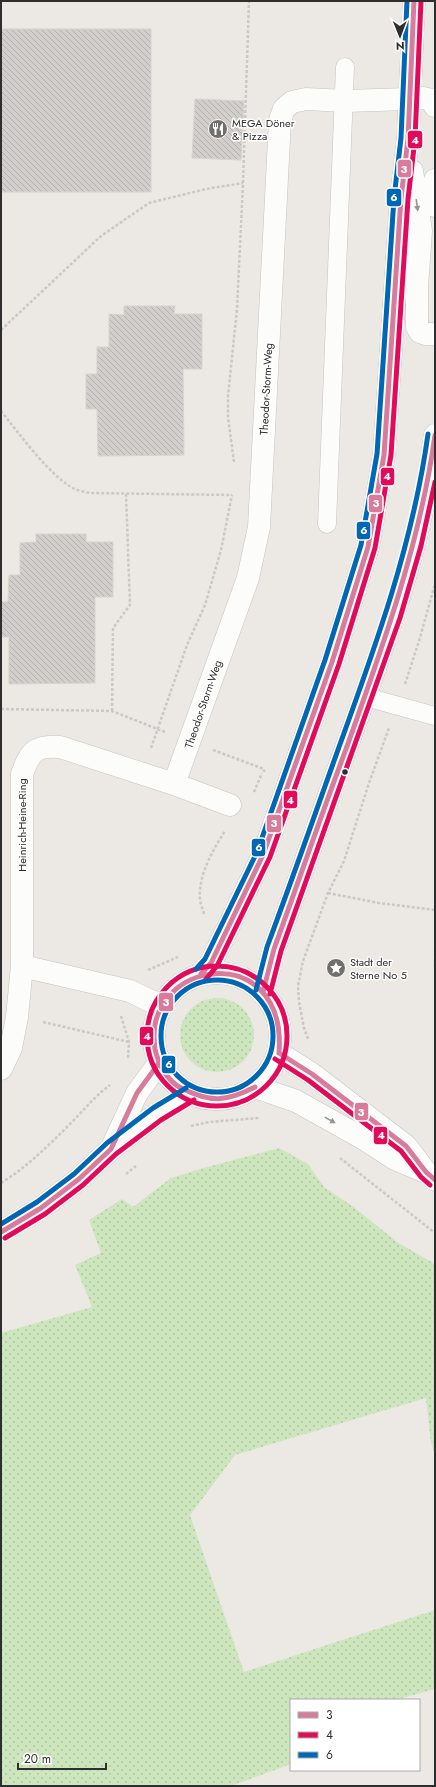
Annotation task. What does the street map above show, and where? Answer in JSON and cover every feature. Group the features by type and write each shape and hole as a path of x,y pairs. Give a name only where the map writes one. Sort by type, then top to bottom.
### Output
{"main road":[{"path":"202,974 211,963 263,855 351,604 368,547 384,455 401,198 408,139 414,1"},
{"path":"409,99 423,98 432,100 435,106"},
{"name":"Theodor-Storm-Weg","path":"174,784 248,578 260,527 280,120 284,109 292,102 306,99 345,101 409,99"},
{"path":"408,139 421,231 417,287 418,327 420,332 435,334"},
{"path":"435,180 435,206"},
{"path":"263,992 274,949 366,697 410,562 430,475 435,435"},
{"name":"Heinrich-Heine-Ring","path":"1,1069 10,1048 17,1018 22,966 22,774 27,758 36,750 46,746 60,747 174,784 230,805"},
{"path":"22,966 130,991 161,1006"},
{"path":"224,973 245,979 263,992 273,1005 279,1020 281,1036 279,1053 274,1066 266,1078 255,1087 240,1095 224,1099 206,1099 190,1094 178,1086 167,1075 159,1063 154,1049 153,1034 155,1020 161,1006 171,992 185,981 202,974 224,973"},
{"path":"279,1053 312,1074 406,1146 430,1176"},
{"path":"111,1149 138,1093 159,1063"},
{"path":"255,1087 296,1101 364,1139 395,1159 430,1176"},
{"path":"1,1232 42,1208 79,1179 111,1149 157,1114 190,1094"}],"lane":[{"path":"327,524 345,101 345,67"},
{"path":"366,697 435,716"}],"path":[{"path":"234,468 228,417 228,396 237,309 249,1"},
{"path":"1,330 101,236 149,203 206,189 243,183"},
{"path":"1,411 41,460 75,490 90,493 232,495"},
{"path":"157,728 187,645 205,605 221,550 233,488"},
{"path":"1,709 112,711 113,628 130,605 126,494"},
{"path":"309,1041 301,1014 298,986 303,961 328,893 344,861 369,783 419,641 435,584"},
{"path":"252,795 264,769 291,778"},
{"path":"205,915 200,900 200,888 213,850 226,830"},
{"path":"328,893 379,903 435,910"},
{"path":"435,949 435,970"},
{"path":"17,1018 35,1020 128,1042"},
{"path":"1,1183 12,1176 43,1150 99,1093 115,1082"},
{"path":"337,1156 435,1233"}],"green space":[{"path":"210,998 224,998 238,1004 248,1014 254,1028 252,1049 248,1056 238,1066 224,1072 210,1072 196,1066 186,1056 180,1042 180,1028 186,1014 196,1004"},
{"path":"279,1148 308,1164 324,1187 355,1208 397,1242 435,1264 435,1455 431,1443 426,1398 235,1455 190,1515 244,1672 435,1610 435,1689 399,1699 290,1699 290,1764 231,1786 1,1786 1,1333 92,1307 75,1265 101,1253 89,1220 122,1199 133,1207 171,1178"}],"building":[{"path":"1,29 151,29 151,192 1,192"},
{"name":"MEGA Döner & Pizza","path":"195,99 244,101 241,160 192,158"},
{"path":"124,306 175,306 174,314 202,314 202,369 183,369 184,455 98,456 97,409 86,409 86,374 97,374 97,347 109,347 109,314 124,315"},
{"path":"36,534 86,534 86,542 113,542 113,597 95,597 95,683 9,684 9,637 1,637 1,602 8,602 9,575 20,575 20,543 36,542"}],"transit line":[{"name":"6","path":"196,969 205,959 257,852 325,660 361,545 377,454 394,198 401,138 407,1"},
{"name":"3","path":"201,974 211,963 263,855 332,662 368,547 384,455 401,198 408,139 414,1"},
{"name":"4","path":"206,979 217,966 270,857 339,664 375,548 391,455 408,199 415,139 421,1"},
{"name":"6","path":"256,990 267,947 392,593 413,515 428,434"},
{"name":"3","path":"263,992 274,949 373,672 399,594 420,516 435,435"},
{"name":"4","path":"270,994 281,951 400,618 421,546 435,482"},
{"name":"4","path":"224,966 244,971 267,986 282,1009 286,1022 287,1036 286,1050 282,1063 267,1086 244,1101 231,1105 210,1106 190,1101 167,1086 152,1063 148,1050 147,1029 152,1009 167,986 190,971 203,967 224,966"},
{"name":"3","path":"255,1087 235,1096 218,1099 192,1093 171,1081 161,1066 155,1049 157,1018 170,995 190,980 215,974 240,977 261,991 276,1016 279,1053"},
{"name":"6","path":"217,980 239,984 257,996 269,1014 273,1036 269,1058 257,1076 239,1088 217,1092 195,1088 177,1076 165,1058 161,1036 165,1014 177,996 195,984 217,980"},
{"name":"3","path":"279,1053 312,1074 406,1146 426,1172 435,1180"},
{"name":"4","path":"275,1059 308,1080 401,1151 421,1177 430,1185"},
{"name":"3","path":"1,1232 41,1208 79,1179 111,1149 137,1093 159,1063"},
{"name":"6","path":"1,1224 37,1202 74,1174 107,1143 153,1108 186,1088"},
{"name":"4","path":"5,1238 45,1214 83,1185 116,1154 161,1120 194,1100"}],"place":[{"name":"MEGA Döner & Pizza","path":"218,129"},
{"name":"Stadt der Sterne No 5","path":"336,968"}]}
